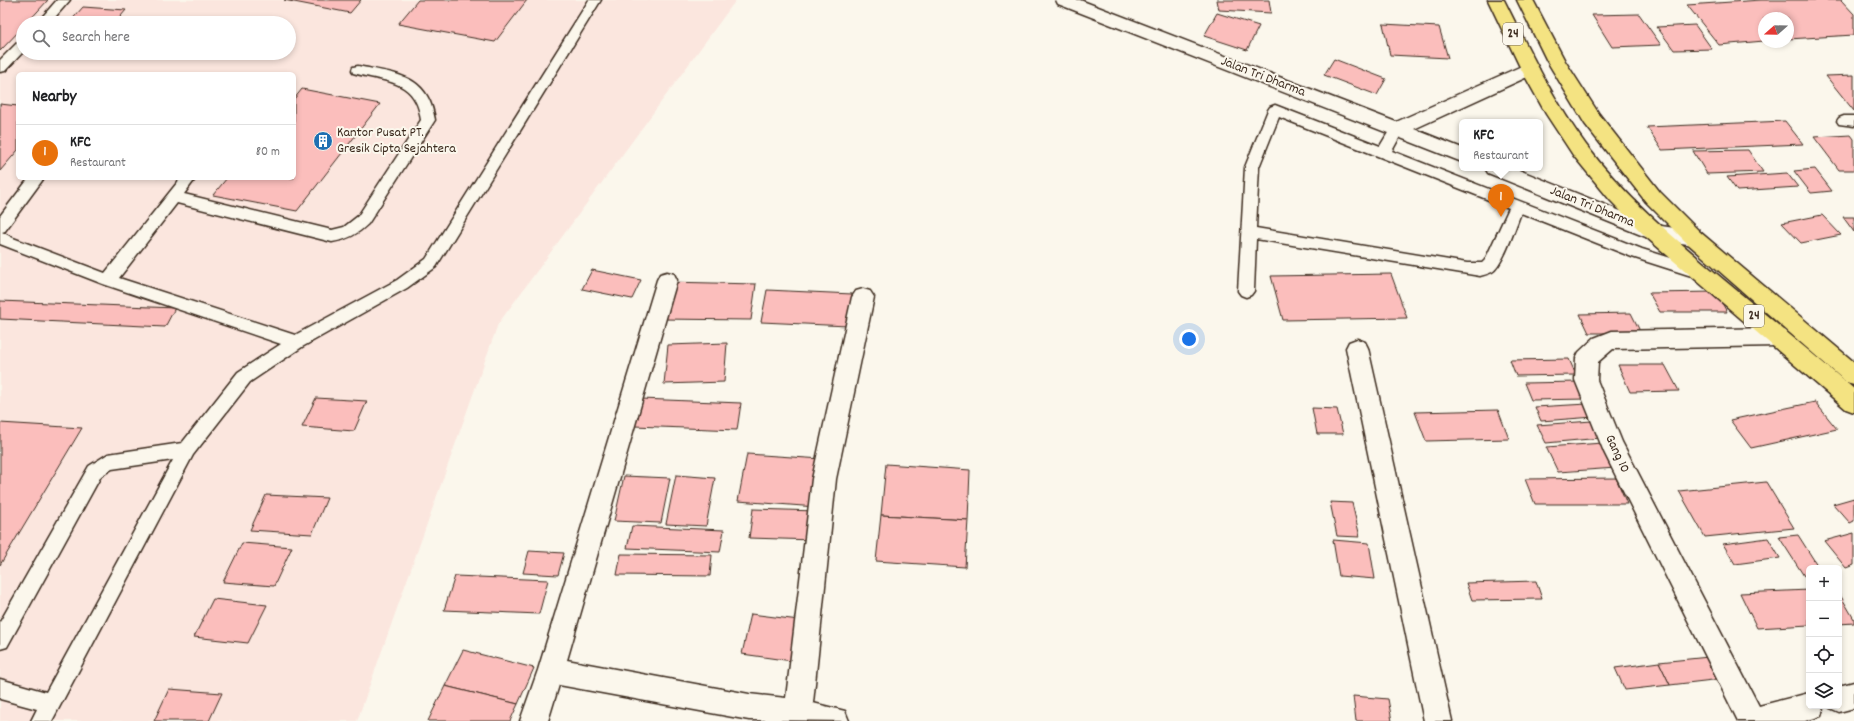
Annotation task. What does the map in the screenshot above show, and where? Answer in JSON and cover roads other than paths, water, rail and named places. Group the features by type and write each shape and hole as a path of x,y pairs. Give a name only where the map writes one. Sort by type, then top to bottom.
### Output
{"highway":[{"name":"24","path":"1496,0 1530,69 1553,109 1580,150 1618,195 1653,232 1854,402"},
{"name":"24","path":"1525,0 1556,61 1592,119 1653,197 1692,237 1845,360 1854,375"},
{"path":"1530,69 1556,61"}],"street":[{"name":"Jalan Tri Dharma","path":"1064,0 1459,154"},
{"path":"1397,129 1530,69"},
{"name":"Jalan Tri Dharma","path":"1502,171 1653,232 1692,237"},
{"path":"534,721 551,670 667,280"},
{"path":"798,713 824,479 863,297"},
{"name":"Gang 10","path":"1752,721 1612,445 1586,380 1587,358 1602,344 1612,340 1778,337"},
{"path":"1357,348 1438,721"},
{"path":"551,670 748,714 798,713 835,721"},
{"path":"1842,698 1854,695"},
{"path":"1752,721 1806,707"}],"lane":[{"path":"49,16 64,0"},
{"path":"41,721 187,450 244,377 296,342 402,284 431,263 595,0"},
{"path":"0,68 16,51"},
{"path":"173,198 332,236 342,235 353,230 363,220 428,120 427,109 422,99 408,83 358,70"},
{"path":"1246,291 1252,167 1275,110 1638,253 1702,273"},
{"path":"1384,152 1397,129"},
{"path":"0,227 35,180"},
{"path":"108,280 187,180"},
{"path":"1249,232 1481,270 1489,267 1495,259 1517,205"},
{"path":"0,237 8,242 108,280 296,342"},
{"path":"0,640 95,471 108,462 187,450"},
{"path":"0,689 51,703"}],"place":[{"name":"Kantor Pusat PT. Gresik Cipta Sejahtera","path":"323,141"},
{"name":"KFC","path":"1501,217"}]}
